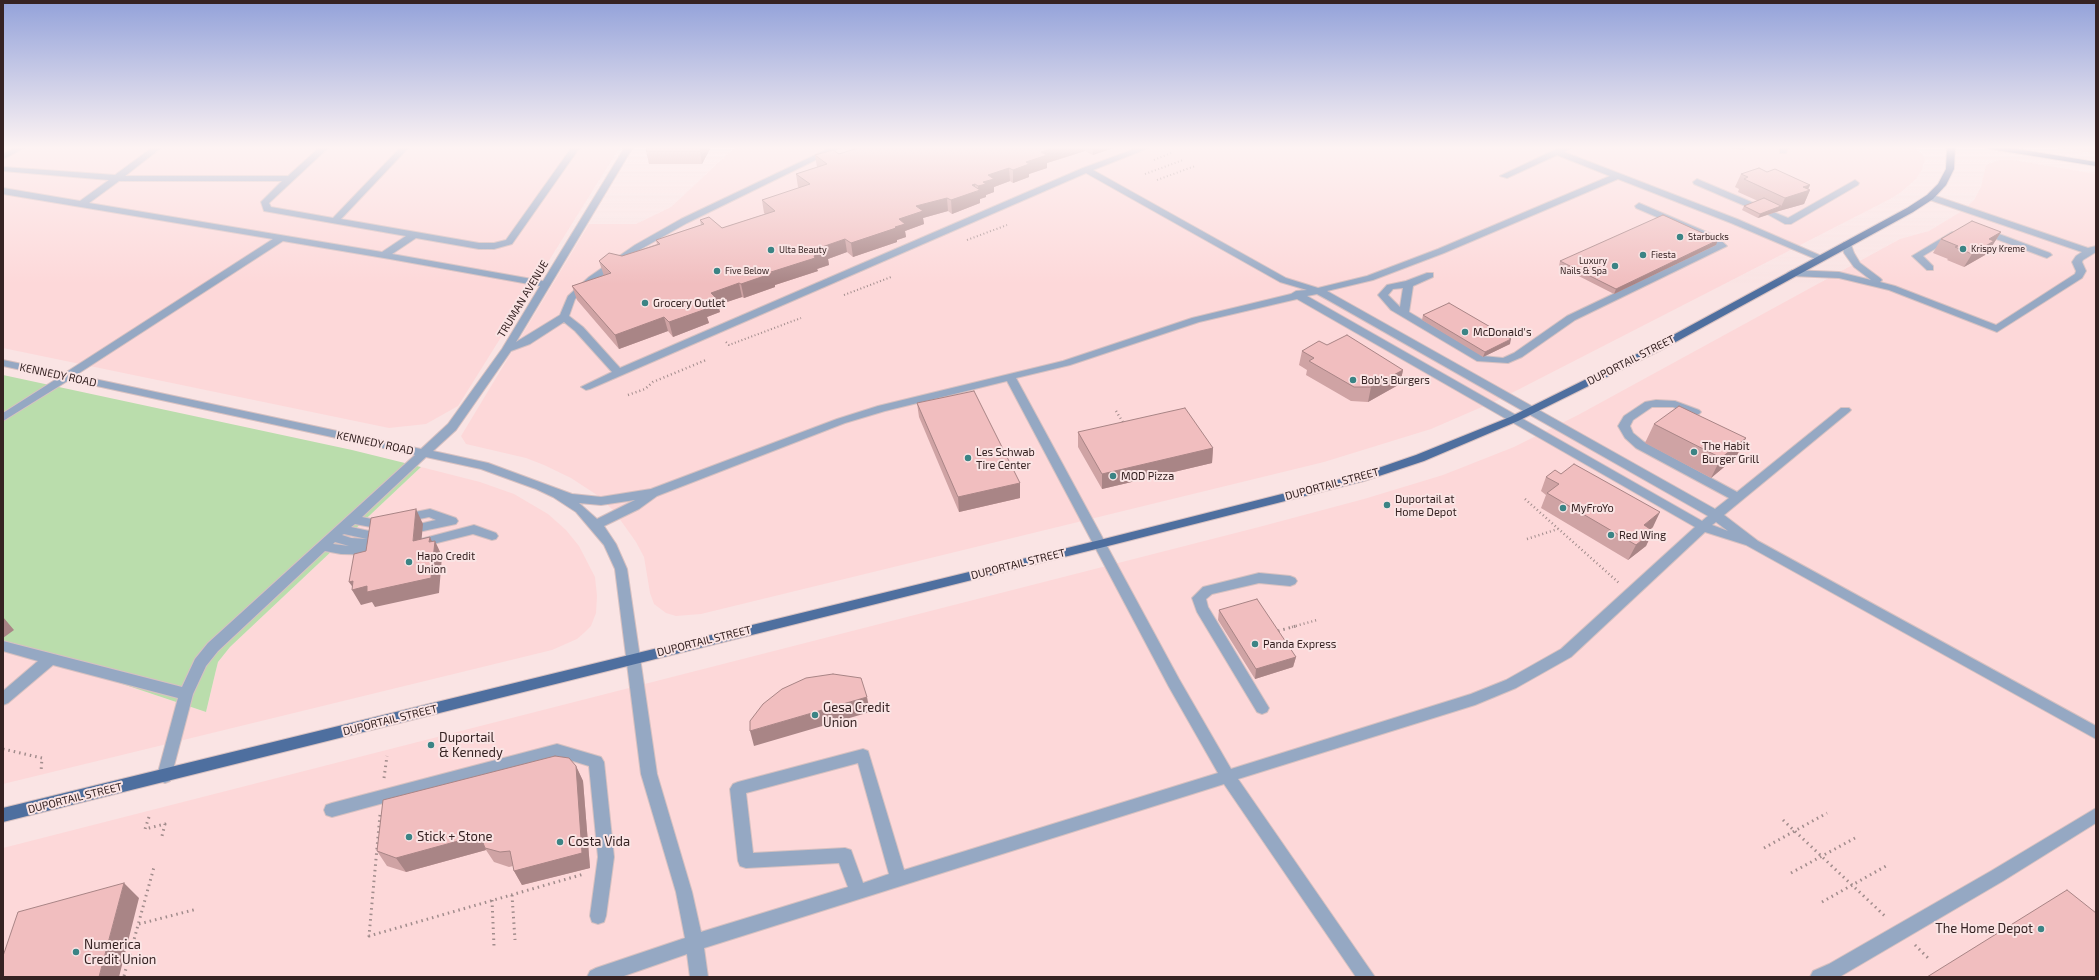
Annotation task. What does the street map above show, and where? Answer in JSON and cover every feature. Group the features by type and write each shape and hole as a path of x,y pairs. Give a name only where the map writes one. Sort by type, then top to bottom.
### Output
{"main road":[{"name":"DUPORTAIL STREET","path":"3,815 1100,544 1364,477 1452,446 1514,419 1657,348 1910,210 1930,197 1933,193"}],"street":[{"path":"14,193 384,255 546,284"},
{"path":"82,204 97,193"},
{"path":"275,193 265,202 267,209 414,236 479,246 494,246 509,242 544,193"},
{"path":"334,222 362,193"},
{"name":"TRUMAN AVENUE","path":"165,776 186,694 200,663 213,648 452,427 507,349 602,193"},
{"path":"507,349 526,342 564,317 572,298 592,279 638,247 684,221 743,193"},
{"path":"586,387 1034,193"},
{"path":"1127,193 1283,280 1319,291 1716,515 1754,544 2096,733"},
{"path":"595,525 635,506 654,494 841,421 898,404 1066,363 1196,320 1298,297 1370,278 1424,259 1578,193"},
{"path":"1661,193 1734,221 1821,258"},
{"path":"1722,193 1753,206"},
{"path":"1770,214 1788,222 1838,193"},
{"path":"1930,197 2092,250"},
{"path":"1430,275 1408,284 1390,287 1382,296 1394,308 1404,312 1481,360 1504,361 1518,355 1570,318 1722,246 1713,238 1639,206"},
{"path":"1930,268 1917,256 1961,229"},
{"path":"1976,229 2047,255"},
{"path":"384,255 414,236"},
{"path":"3,418 281,238"},
{"path":"1847,244 1852,259 1859,268 1873,278 1892,288 1997,329 2079,276 2081,271 2077,262 2079,258 2092,250"},
{"path":"1792,273 1845,276 1892,288"},
{"path":"1283,280 1298,297 1704,527 1754,544"},
{"path":"1404,312 1408,284"},
{"path":"564,317 579,329 619,373"},
{"name":"KENNEDY ROAD","path":"3,363 496,470 557,494 580,509 610,544 621,569 651,780 691,919 699,977"},
{"path":"1010,377 1174,683 1228,777 1366,977"},
{"path":"1695,412 1675,404 1649,404 1628,418 1624,426 1629,435 1640,445 1739,498"},
{"path":"596,977 694,943 1475,699 1511,684 1566,653 1716,515 1739,498 1845,410"},
{"path":"557,494 572,498 601,501 654,494"},
{"path":"352,519 376,524 430,513 492,536"},
{"path":"451,521 422,535 474,529"},
{"path":"333,537 378,544 341,550 333,537"},
{"path":"1262,708 1202,608 1199,598 1208,590 1259,578 1290,581"},
{"path":"3,646 186,694"},
{"path":"3,699 51,658"},
{"path":"332,810 557,750 596,762 606,857 598,916"},
{"path":"858,893 845,855 746,861 738,789 864,756 899,880"},
{"path":"1819,977 1835,970 1901,932 2096,816"}],"path":[{"path":"967,240 1007,225"},
{"path":"844,296 891,278"},
{"path":"729,345 801,318"},
{"path":"628,395 645,389 653,382 706,360"},
{"path":"1116,410 1126,426"},
{"path":"1525,499 1631,593"},
{"path":"1527,539 1558,529"},
{"path":"1278,631 1318,620"},
{"path":"1274,625 1282,637"},
{"path":"3,749 42,758 41,772"},
{"path":"383,783 386,756"},
{"path":"381,809 369,936 589,872"},
{"path":"1764,848 1827,813"},
{"path":"149,817 145,829 165,824 162,836"},
{"path":"1783,820 1929,959"},
{"path":"1791,873 1855,838"},
{"path":"1822,902 1886,866"},
{"path":"124,976 154,867"},
{"path":"512,895 516,940"},
{"path":"492,900 494,946"},
{"path":"138,924 197,909"}],"shaded area":[{"path":"3,193 591,193 458,406 426,424 389,428 3,348"},
{"path":"686,193 1900,193 1498,400 1431,429 1324,462 701,614 676,616 666,613 654,604 650,593 644,557 636,542 614,511 597,495 571,478 544,465 526,458 466,444 461,436 589,224 636,224 671,207"},
{"path":"1978,193 2096,193 2096,977 3,977 3,848 1259,527 1364,499 1443,475 1514,447 1578,415 1900,239 1929,231 1962,211 1974,200"},
{"path":"421,467 480,482 514,494 548,514 566,530 579,546 595,577 597,596 596,613 591,626 577,639 552,650 3,784 3,644 206,712 218,662 230,647"}],"green space":[{"path":"3,375 352,450 421,467 230,647 218,662 206,712 3,644"}],"building":[{"path":"784,193 972,193 951,200 947,198 916,206 923,211 899,219 905,224 895,227 896,228 851,243 845,239 822,247 827,251 814,256 815,258 711,293 716,298 701,304 706,309 669,322 664,317 615,335 572,286 611,273 599,261 609,253 622,256 660,244 656,240 704,224 700,220 709,217 722,228 775,211 762,200"},
{"path":"1774,193 1801,193 1785,198"},
{"path":"1764,198 1781,206 1760,214 1744,206"},
{"path":"1663,215 1718,240 1616,289 1560,261"},
{"path":"1972,221 2001,232 1989,239 1994,241 1972,254 1941,239"},
{"name":"McDonald's","path":"1449,303 1511,339 1485,352 1423,315"},
{"path":"1347,335 1403,370 1371,387 1354,387 1309,361 1314,358 1302,351 1319,341 1327,345"},
{"name":"Les Schwab Tire Center","path":"974,391 1020,483 958,497 917,403"},
{"path":"1679,406 1746,438 1721,458 1654,424"},
{"path":"1185,408 1213,448 1102,474 1078,432"},
{"path":"1574,464 1660,512 1644,525 1653,531 1636,545 1547,493 1559,484 1546,477 1555,470 1561,474"},
{"name":"Hapo Credit Union","path":"416,509 413,541 430,537 429,542 435,541 431,578 367,592 367,586 352,590 353,581 349,582 354,554 366,551 371,518"},
{"name":"Panda Express","path":"1257,599 1296,657 1256,669 1219,610"},
{"path":"833,674 861,678 867,697 750,731 750,721 763,704 782,689 806,678"},
{"path":"555,756 569,758 576,766 582,853 514,871 510,851 500,852 485,848 480,835 396,858 377,851 383,800"},
{"name":"Numerica Credit Union","path":"124,883 99,977 3,977 3,956 18,912"},
{"name":"The Home Depot","path":"2067,890 2096,913 2096,977 1927,977"}],"place":[{"name":"Starbucks","path":"1680,237"},
{"name":"Krispy Kreme","path":"1963,249"},
{"name":"Ulta Beauty","path":"771,250"},
{"name":"Fiesta","path":"1643,255"},
{"name":"Luxury Nails & Spa","path":"1615,266"},
{"name":"Five Below","path":"717,271"},
{"name":"Grocery Outlet","path":"645,303"},
{"name":"McDonald's","path":"1465,332"},
{"name":"Bob's Burgers","path":"1353,380"},
{"name":"The Habit Burger Grill","path":"1694,452"},
{"name":"Les Schwab Tire Center","path":"968,458"},
{"name":"MOD Pizza","path":"1113,476"},
{"name":"Duportail at Home Depot","path":"1387,505"},
{"name":"MyFroYo","path":"1563,508"},
{"name":"Red Wing","path":"1611,535"},
{"name":"Hapo Credit Union","path":"409,562"},
{"name":"Panda Express","path":"1255,644"},
{"name":"Gesa Credit Union","path":"815,715"},
{"name":"Duportail & Kennedy","path":"431,745"},
{"name":"Stick + Stone","path":"409,837"},
{"name":"Costa Vida","path":"560,842"},
{"name":"The Home Depot","path":"2041,929"},
{"name":"Numerica Credit Union","path":"76,952"}]}
